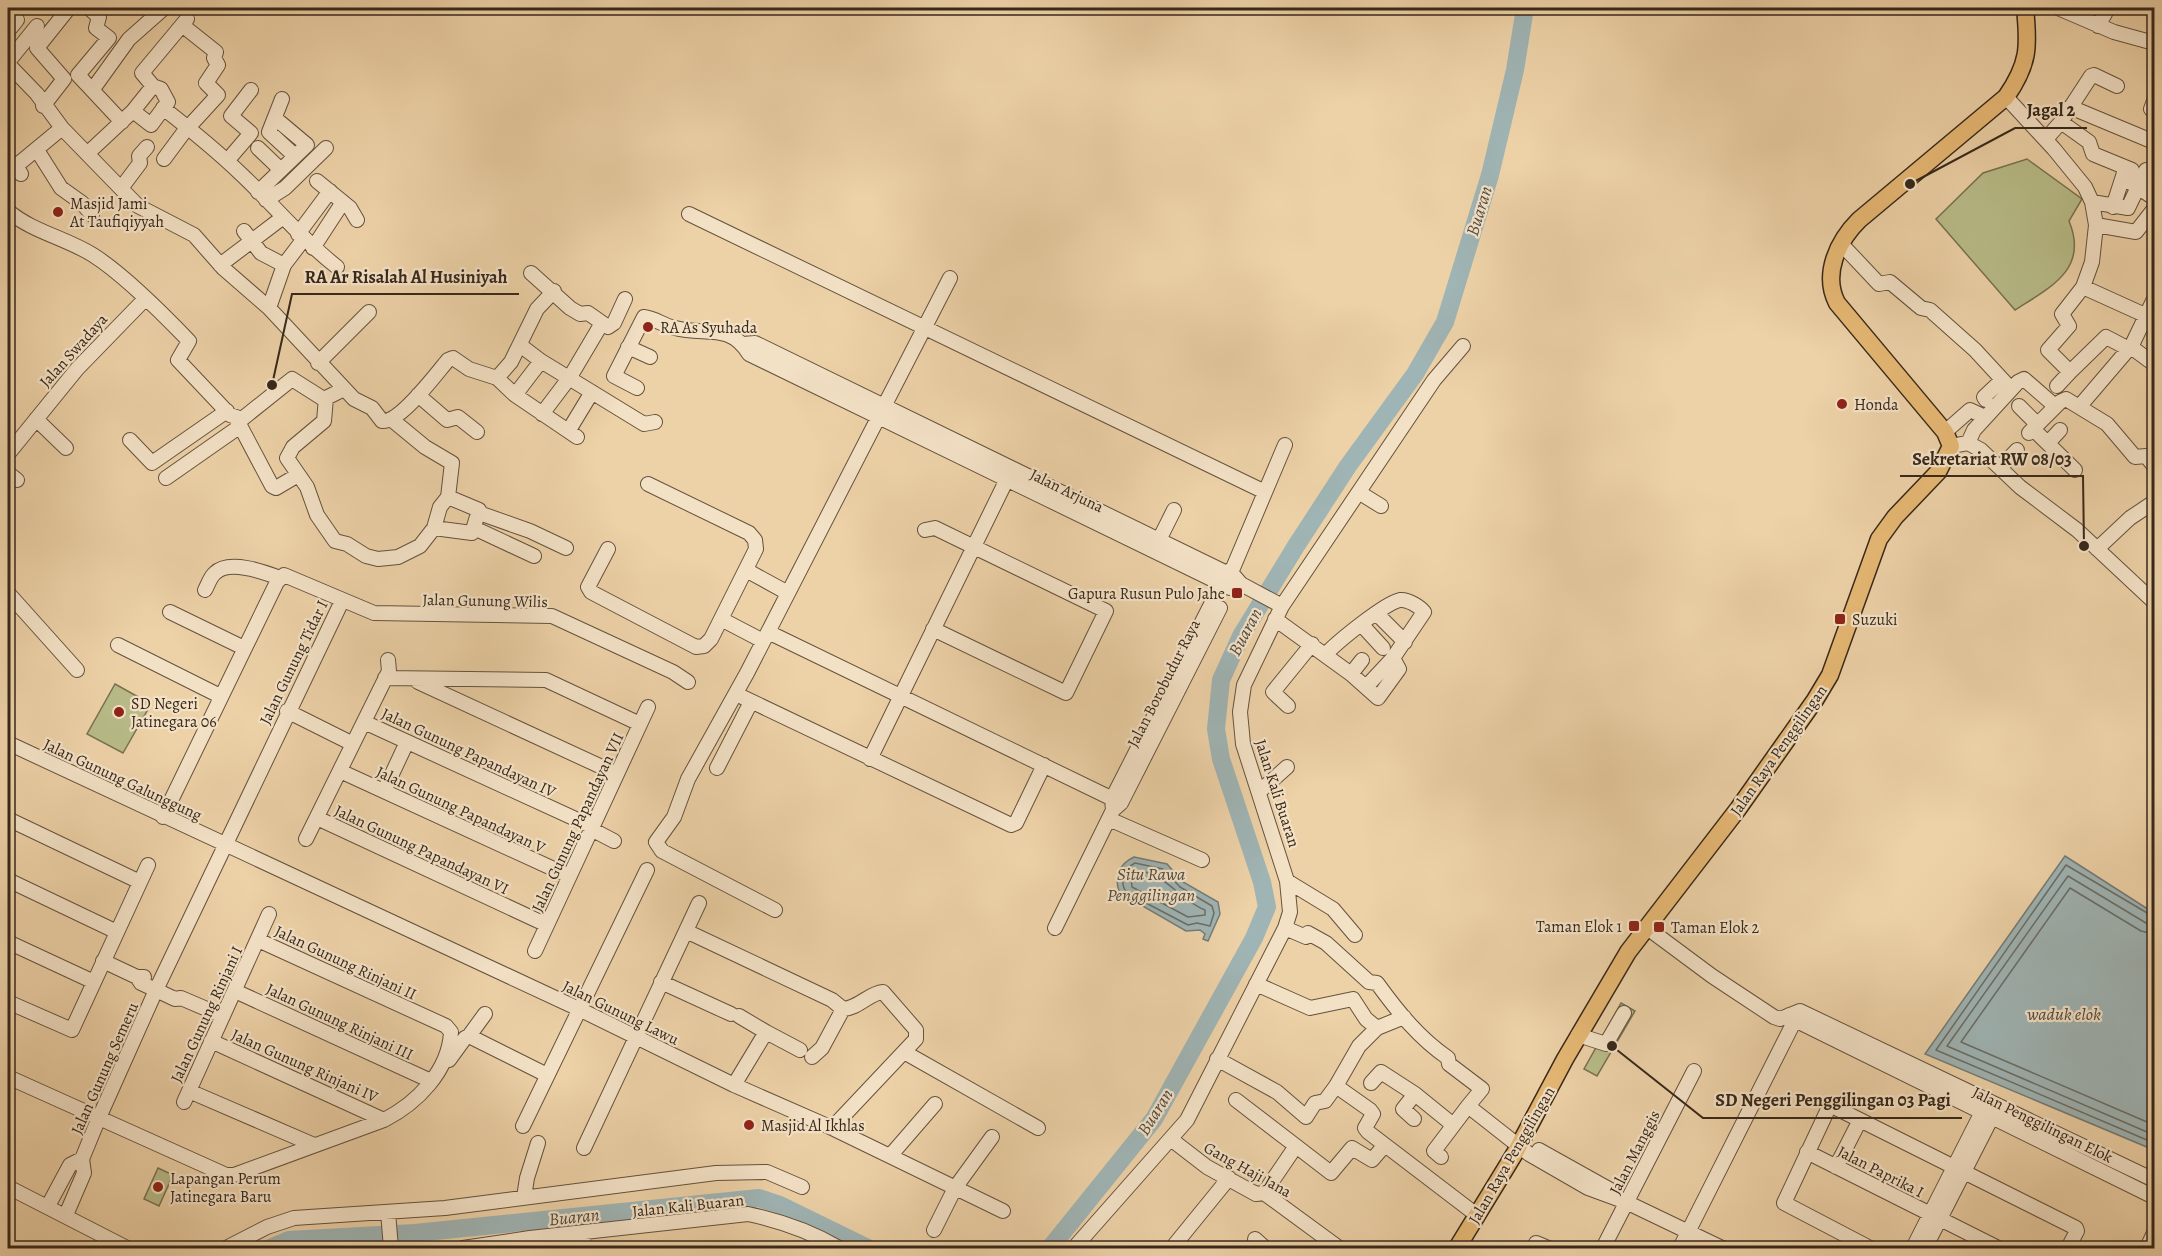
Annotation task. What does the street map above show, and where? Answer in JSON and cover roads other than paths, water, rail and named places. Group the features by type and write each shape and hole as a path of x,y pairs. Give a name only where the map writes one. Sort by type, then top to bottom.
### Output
{"main road":[{"path":"1948,439 1837,303 1832,290 1833,266 1842,239 1859,220 2006,97 2021,75 2026,59 2028,36 2025,8"},
{"name":"Jalan Raya Penggilingan","path":"1457,1248 1520,1144 1578,1035 1646,927 1687,878 1815,700 1830,675 1879,539 1894,517 1938,472 1948,439"}],"street":[{"path":"43,105 64,79 37,48 69,8"},
{"path":"89,8 99,17 96,28 109,38 78,75 122,122"},
{"path":"93,89 129,39 164,8"},
{"path":"2058,8 2098,26 2154,43"},
{"path":"2098,26 2108,8"},
{"path":"8,31 17,20"},
{"path":"133,111 151,124 163,108 168,98 142,73 184,22 216,52 214,58 218,63 206,83 218,95 164,159"},
{"path":"37,26 8,63 37,94 62,128 138,206 194,235 220,265 268,308 354,399 372,408 382,421 391,419 418,396 448,360 453,358 469,369 496,378 515,395 573,434 592,392"},
{"path":"2046,139 2061,122 2091,76 2094,75 2117,86"},
{"path":"88,153 133,111 153,86"},
{"path":"227,161 251,133 231,116 251,90"},
{"path":"2006,97 2046,139 2085,187 2092,202 2096,225 2092,262 2083,287 2062,314 2069,326 2048,347 2070,372"},
{"path":"262,196 281,170 295,156 269,132 282,99"},
{"path":"2070,107 2154,142"},
{"path":"163,108 227,161 305,241 337,267"},
{"path":"2061,122 2092,145 2093,154 2132,170 2128,181 2154,198"},
{"path":"21,174 16,166 62,128"},
{"path":"122,188 140,163 140,156 147,147"},
{"path":"258,148 281,170"},
{"path":"262,196 285,188 326,148"},
{"path":"37,150 61,188 82,203 92,215"},
{"path":"2113,207 2126,168"},
{"path":"2092,202 2125,209 2130,206 2136,188 2146,170"},
{"path":"317,181 343,202 357,220"},
{"path":"305,241 330,191"},
{"path":"268,308 284,265 343,202"},
{"path":"2096,225 2136,232 2154,209"},
{"path":"8,212 42,232 94,255 145,299 189,340 178,360 234,418 273,486 276,488 298,475"},
{"path":"690,214 1265,492"},
{"path":"220,265 247,236 282,218"},
{"path":"247,236 261,253 284,265"},
{"path":"1846,249 1879,284 1890,282 1921,308 1930,310 1975,350 2006,384"},
{"path":"531,273 554,291 570,308 580,314 588,313 611,327 625,299"},
{"path":"775,910 662,851 656,842 674,817 688,779 736,694 950,278"},
{"path":"2083,287 2146,316"},
{"path":"496,378 511,362 537,309 554,291"},
{"name":"Jalan Swadaya","path":"8,454 94,349 145,299"},
{"path":"2079,406 2130,348 2154,300"},
{"path":"318,363 369,312"},
{"name":"Jalan Arjuna","path":"628,347 644,317 674,328 704,334 724,332 743,344 754,343 834,388 1115,525 1234,580"},
{"path":"542,414 570,377 602,323"},
{"path":"2057,386 2106,337 2130,348 2154,364"},
{"path":"520,345 644,424 655,422"},
{"name":"Jalan Kali Buaran","path":"1074,1248 1172,1140 1187,1120 1285,928 1290,912 1287,881 1260,791 1243,744 1241,704 1244,685 1280,605 1360,493 1434,380 1463,346"},
{"path":"637,388 614,376 628,347 650,357"},
{"path":"2087,354 2105,375"},
{"path":"515,395 542,361"},
{"path":"130,440 152,463 234,418 242,419 292,379 326,398"},
{"path":"1986,400 1984,397 2006,384 2024,379 2055,406"},
{"path":"1968,443 1970,436 2006,384"},
{"path":"326,398 344,389"},
{"path":"418,396 447,420 458,417 477,432"},
{"path":"326,398 324,421 289,452 287,458 307,486 317,515 330,536 335,541 357,548 366,556 378,559 398,557 420,546 434,528 440,507 448,497 452,463 425,447 391,419"},
{"path":"2033,428 2055,406 2066,399 2113,430 2131,454 2137,458 2146,456 2154,466"},
{"path":"2019,406 2033,428 2075,470"},
{"path":"1985,417 1970,410 1948,439 1968,443 1981,450 2097,549 2154,602"},
{"path":"166,478 234,418"},
{"path":"36,419 66,448"},
{"path":"2048,443 2060,429"},
{"name":"Jalan Borobudur Raya","path":"1055,928 1176,684 1234,580 1265,492 1285,445"},
{"name":"Jalan Arjuna","path":"958,448 1007,479 1025,481"},
{"path":"2000,468 2017,450"},
{"path":"870,759 1007,479"},
{"path":"608,549 588,587 591,592 696,647 704,646 711,639 756,549 755,540 749,533 648,484"},
{"path":"1360,493 1381,506"},
{"path":"448,497 475,507 479,513 530,531 566,548"},
{"path":"2097,549 2130,518 2154,502"},
{"path":"1159,540 1174,510"},
{"path":"434,528 470,534 479,513"},
{"name":"Jalan Arjuna","path":"1115,525 1159,540 1280,605"},
{"path":"474,528 534,556"},
{"path":"925,530 935,528 1106,611 1066,693 933,629"},
{"name":"Jalan Gunung Tidar I","path":"205,590 213,574 224,569 243,567 280,578 291,576 342,601 224,845"},
{"path":"746,570 788,593"},
{"path":"163,817 220,696 280,578"},
{"path":"8,593 77,670"},
{"path":"1325,655 1336,642 1401,600 1424,610 1405,642 1388,653"},
{"name":"Jalan Gunung Wilis","path":"342,601 374,613 552,616 673,672 688,682"},
{"path":"170,612 244,648"},
{"path":"1377,614 1405,642"},
{"path":"721,619 766,636 900,695 1044,765 1202,860"},
{"path":"1275,619 1312,644 1377,697 1380,697 1399,669 1388,653 1361,624"},
{"path":"1288,706 1273,692 1312,644"},
{"path":"118,645 220,696"},
{"path":"306,839 385,678 388,671 388,660"},
{"path":"1351,674 1362,660"},
{"path":"385,678 546,680 640,724"},
{"path":"413,679 617,774"},
{"path":"736,694 1011,825 1016,823 1044,765"},
{"path":"717,768 751,702"},
{"name":"Jalan Gunung Papandayan VII","path":"535,951 648,707"},
{"path":"285,715 315,732 324,731 353,744"},
{"name":"Jalan Gunung Papandayan IV","path":"364,722 592,828 614,841"},
{"path":"384,791 407,742"},
{"name":"Jalan Gunung Galunggung","path":"8,743 224,845"},
{"path":"1260,791 1287,767"},
{"name":"Jalan Gunung Papandayan V","path":"340,771 569,876"},
{"name":"Jalan Gunung Papandayan VI","path":"316,818 547,925"},
{"path":"8,819 140,882"},
{"name":"Jalan Gunung Semeru","path":"66,1215 84,1173 82,1159 98,1120 224,845"},
{"name":"Jalan Gunung Lawu","path":"224,845 579,1009 635,1038 832,1128 1003,1211"},
{"path":"8,1002 72,1030 148,865"},
{"path":"523,1126 647,870"},
{"path":"8,880 117,932"},
{"path":"1287,881 1333,909 1355,935"},
{"path":"584,1148 699,903"},
{"name":"Jalan Gunung Rinjani II","path":"269,914 258,940 446,1026 451,1032 450,1043 437,1079"},
{"name":"Jalan Penggilingan Elok","path":"1646,927 1778,1019 1792,1018 1800,1011 1990,1108 2154,1197"},
{"path":"1285,928 1306,938 1308,933 1326,943 1368,982 1377,983 1390,1005 1424,1040 1449,1059 1449,1064 1482,1089 1452,1124 1434,1151 1441,1157"},
{"path":"686,932 832,1000 843,1009 852,1008 878,993 888,995 918,1034 904,1052 832,1128"},
{"name":"Jalan Gunung Rinjani I","path":"258,940 186,1097 314,1145"},
{"path":"8,942 94,982"},
{"name":"Jalan Gunung Semeru","path":"103,961 137,977 141,983 158,987 175,999 181,998 223,1016"},
{"path":"661,982 735,1015 800,1050"},
{"path":"1368,982 1354,993 1353,999 1366,1019 1377,1028"},
{"path":"1256,984 1310,1008 1353,999"},
{"name":"Jalan Gunung Rinjani III","path":"235,991 437,1079"},
{"path":"812,1057 822,1048 843,1009"},
{"path":"1578,1035 1606,1044 1624,1013"},
{"path":"8,1077 98,1120 219,1173 234,1175 384,1120 403,1110 437,1079 453,1054 485,1014"},
{"path":"1217,1059 1277,1092 1306,1117 1316,1102 1325,1101 1359,1046 1377,1028 1404,1017"},
{"path":"1680,1248 1792,1018"},
{"path":"734,1085 766,1032"},
{"path":"469,1036 547,1074"},
{"name":"Jalan Gunung Rinjani IV","path":"211,1041 384,1120"},
{"path":"904,1052 1038,1128"},
{"path":"1371,1083 1380,1071 1415,1094 1452,1124"},
{"name":"Jalan Manggis","path":"1603,1248 1694,1071"},
{"path":"1336,1086 1373,1114 1365,1130 1478,1216"},
{"path":"1414,1119 1403,1109 1415,1094"},
{"path":"1236,1101 1331,1173 1352,1148 1372,1160 1384,1146"},
{"path":"890,1156 935,1104"},
{"path":"1468,1106 1520,1144 1533,1146 1613,1190 1626,1202 1722,1248"},
{"path":"1870,1248 1784,1204 1829,1106 2076,1228 2077,1231 2068,1248"},
{"path":"1913,1248 1935,1217 1990,1108"},
{"name":"Jalan Penggilingan Elok","path":"1990,1108 2154,1180"},
{"path":"1836,1167 1860,1120"},
{"path":"934,1230 956,1188 992,1137"},
{"name":"Gang Haji Jana","path":"1172,1140 1201,1163 1256,1194 1264,1193 1339,1248"},
{"path":"524,1197 528,1173 538,1143"},
{"path":"1264,1193 1296,1146"},
{"name":"Jalan Paprika I","path":"1808,1152 1998,1248"},
{"name":"Jalan Gunung Semeru","path":"48,1206 70,1165 82,1159"},
{"path":"226,1248 267,1227 294,1218 388,1214 731,1171 767,1172 802,1187"},
{"path":"1172,1248 1229,1178"},
{"path":"8,1187 127,1248"},
{"path":"388,1214 391,1248"},
{"name":"Jalan Kali Buaran","path":"463,1248 530,1238 748,1214 779,1220 822,1238 839,1248"},
{"path":"1925,1248 1935,1217"},
{"path":"582,1248 584,1233"},
{"path":"2147,1248 2154,1233"}],"water":[{"name":"waduk elok","path":"2065,856 2154,913 2154,1150 1925,1054"},
{"name":"Situ Rawa Penggilingan","path":"1134,857 1167,864 1183,882 1218,902 1220,914 1208,941 1203,939 1205,934 1200,930 1186,931 1120,893 1117,877 1124,863"}],"waterway":[{"name":"Buaran","path":"1050,1248 1154,1119 1254,938 1267,907 1262,882 1221,759 1216,729 1221,680 1241,636 1296,546 1348,466 1415,374 1445,322 1490,175 1515,70 1525,8"},
{"name":"Buaran","path":"270,1248 289,1240 415,1233 759,1198 780,1205 868,1248"}],"place":[{"name":"Jagal 2","path":"1910,184"},
{"name":"Masjid Jami At Taufiqiyyah","path":"58,212"},
{"name":"RA As Syuhada","path":"648,327"},
{"name":"RA Ar Risalah Al Husiniyah","path":"272,385"},
{"name":"Honda","path":"1842,404"},
{"name":"Sekretariat RW 08/03","path":"2084,546"},
{"name":"Gapura Rusun Pulo Jahe","path":"1237,593"},
{"name":"Suzuki","path":"1840,619"},
{"name":"SD Negeri Jatinegara 06","path":"119,712"},
{"name":"Taman Elok 1","path":"1634,926"},
{"name":"Taman Elok 2","path":"1659,927"},
{"name":"SD Negeri Penggilingan 03 Pagi","path":"1612,1046"},
{"name":"Masjid Al Ikhlas","path":"749,1125"},
{"name":"Lapangan Perum Jatinegara Baru","path":"158,1187"}]}
